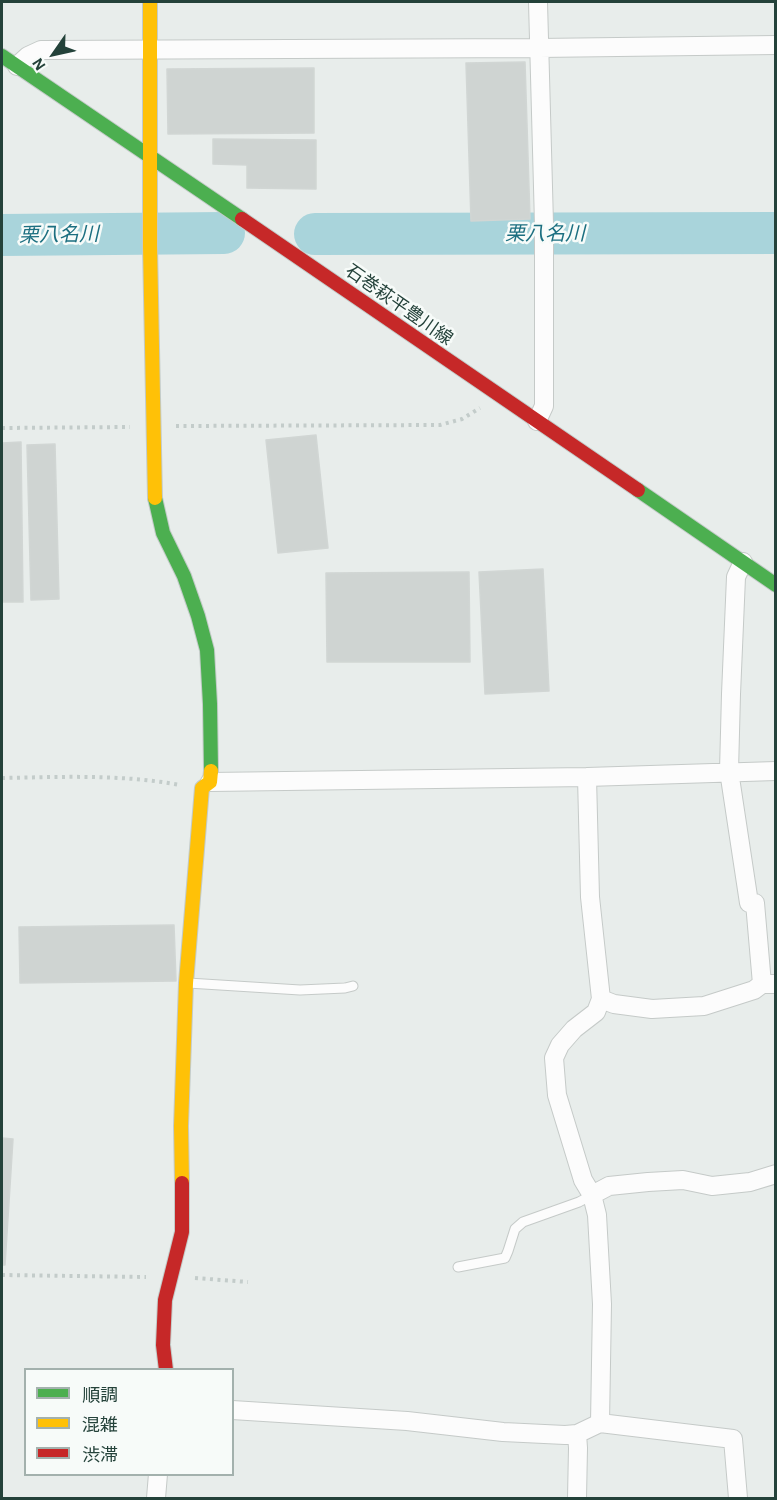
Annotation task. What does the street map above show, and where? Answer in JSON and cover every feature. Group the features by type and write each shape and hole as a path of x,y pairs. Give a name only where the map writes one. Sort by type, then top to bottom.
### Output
{"street":[{"path":"150,2 150,246 155,502 164,533 184,576 207,650 211,770 206,785 186,983 181,1126 182,1232 165,1300 163,1345 165,1368"},
{"path":"537,421 544,406 544,224 538,2"},
{"path":"17,66 28,56 41,50 776,45"},
{"name":"石巻萩平豊川線","path":"2,56 776,585"},
{"path":"601,999 614,1004 652,1009 704,1006 769,984 755,903 749,903 729,771 736,577 743,562"},
{"path":"206,785 776,771"},
{"path":"587,777 590,897 601,999 596,1012 574,1029 560,1045 554,1058 557,1095 582,1180 592,1195 597,1215 602,1304 600,1423"},
{"path":"592,1195 609,1186 682,1180 712,1186 750,1182 776,1174"},
{"path":"234,1410 407,1421 503,1432 565,1435 577,1434 600,1423 733,1439 738,1498"},
{"path":"577,1434 578,1498"},
{"path":"156,1498 158,1476"}],"lane":[{"path":"186,983 300,990 353,986"},
{"path":"458,1267 505,1258 515,1229 523,1222 592,1195"}],"path":[{"path":"2,428 440,425 462,419 496,394"},
{"path":"2,778 90,777 206,785"},
{"path":"2,1275 171,1277 248,1281"}],"building":[{"path":"525,62 530,219 471,221 466,63"},
{"path":"314,68 314,133 168,134 167,69"},
{"path":"213,139 316,140 316,189 247,188 247,165 213,164"},
{"path":"316,435 328,548 278,553 266,440"},
{"path":"21,442 23,602 2,602 2,443"},
{"path":"55,444 59,599 31,600 27,445"},
{"path":"543,569 549,691 485,694 479,572"},
{"path":"469,572 470,662 327,662 326,573"},
{"path":"174,925 176,981 20,983 19,927"},
{"path":"2,1138 13,1139 5,1265 2,1265"}],"waterway":[{"name":"栗八名川","path":"2,235 224,233"},
{"name":"栗八名川","path":"315,234 776,233"}],"traffic: fast":[{"path":"2,56 242,219"},
{"path":"638,490 776,585"},
{"path":"155,498 163,533 184,576 207,650 211,771"}],"traffic: slow":[{"path":"150,2 150,246 155,498"},
{"path":"182,1183 181,1126 186,983 202,788 210,782 211,771"}],"traffic: jam":[{"path":"242,219 638,490"},
{"path":"166,1368 163,1345 165,1300 182,1232 182,1183"}]}
